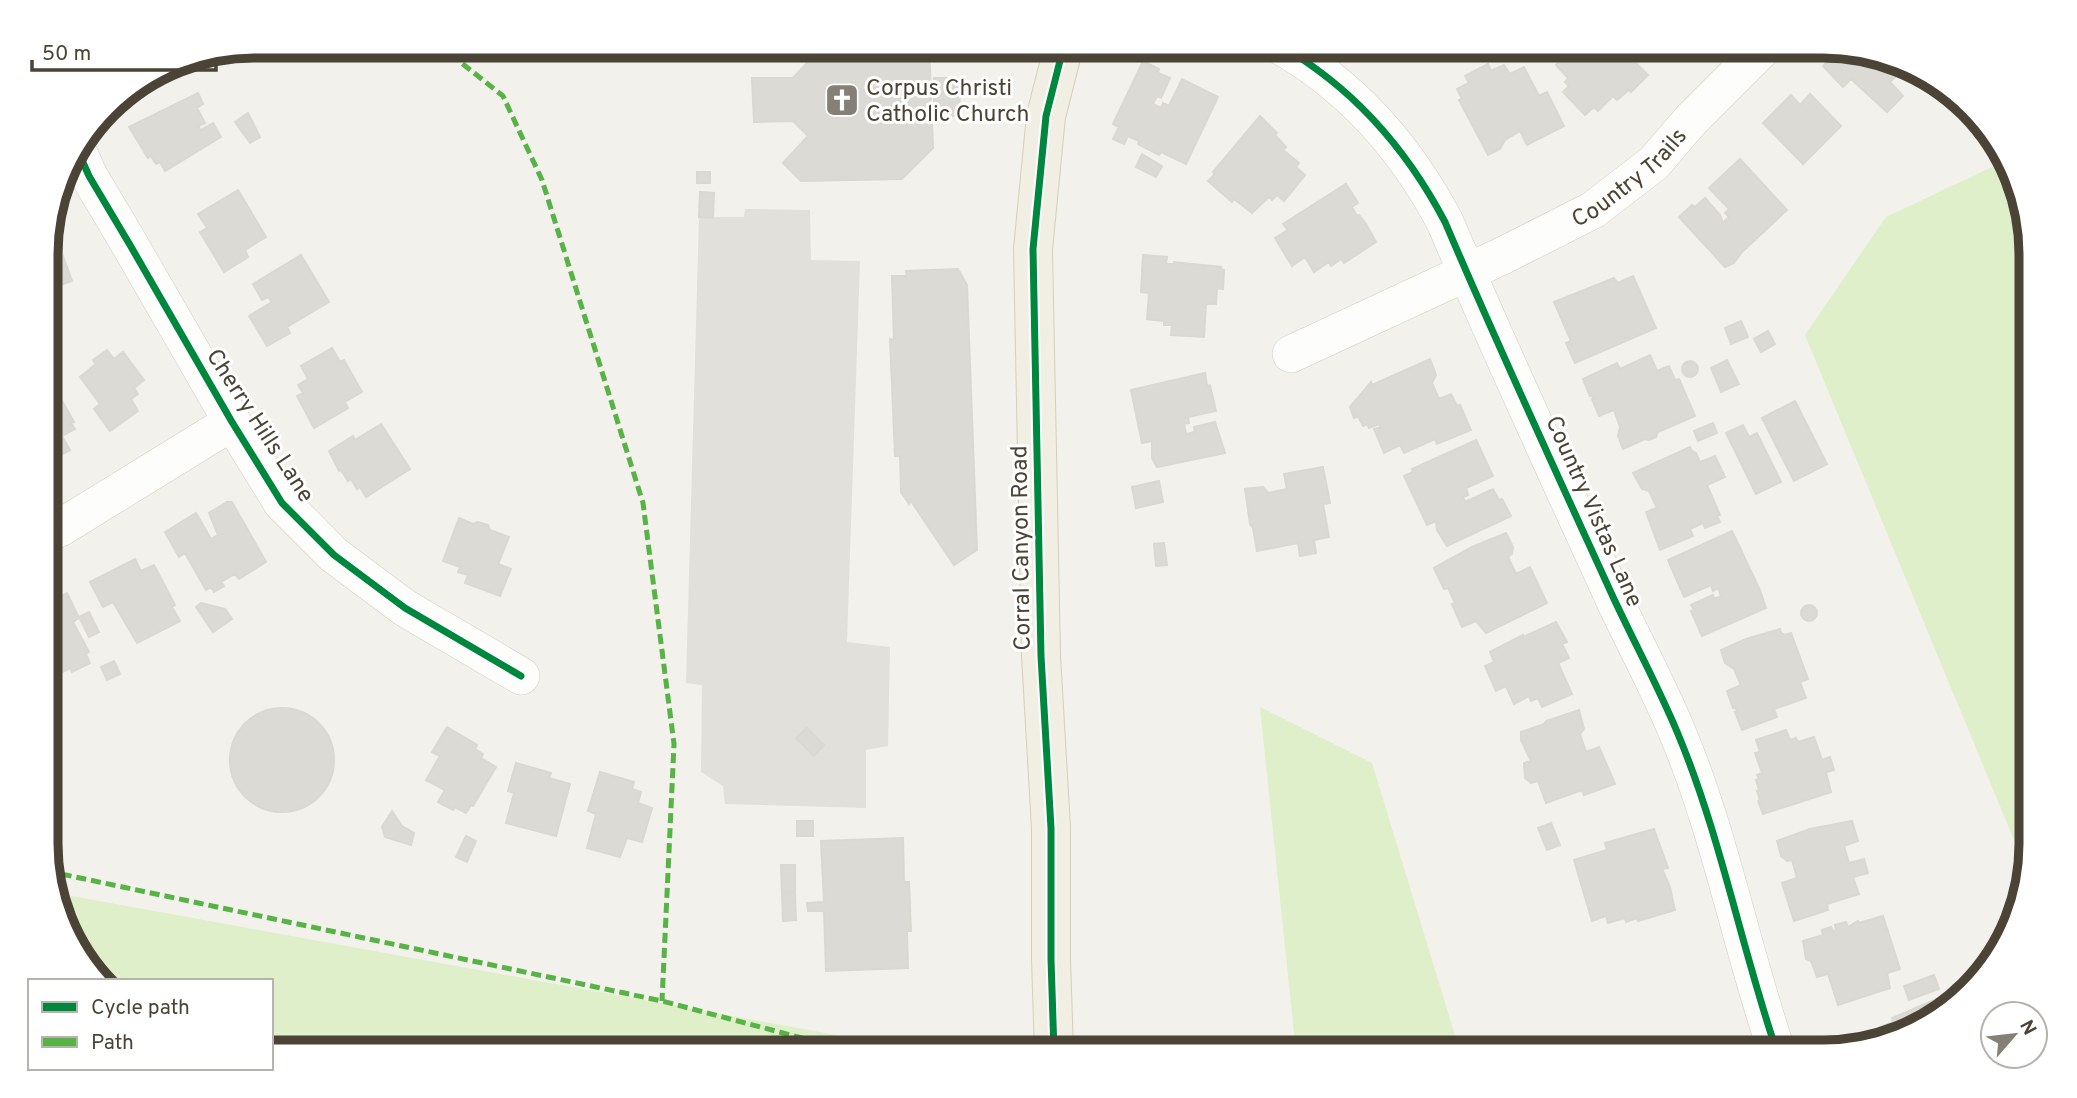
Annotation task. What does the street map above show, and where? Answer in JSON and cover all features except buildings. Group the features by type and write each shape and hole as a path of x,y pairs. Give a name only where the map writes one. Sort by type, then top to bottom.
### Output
{"main road":[{"name":"Corral Canyon Road","path":"1054,1040 1051,828 1041,656 1033,249 1046,116 1061,58"}],"street":[{"name":"Country Vistas Lane","path":"1298,58 1342,89 1390,137 1429,192 1445,222 1615,602 1677,732 1696,781 1739,917 1760,1004 1773,1040"},
{"name":"Country Trails","path":"1291,354 1593,210 1654,163 1690,121 1754,58"},
{"name":"Cherry Hills Lane","path":"82,160 232,422 282,503 334,555 405,608 521,676"},
{"path":"58,529 232,422"}],"green space":[{"path":"1997,165 2013,203 2019,254 2019,851 1805,335 1886,217"},
{"path":"1260,707 1372,763 1456,1040 1295,1040"},
{"path":"64,895 864,1040 273,1040 273,979 113,979 84,942"}],"shaded area":[{"path":"745,209 810,210 811,260 860,261 847,642 890,647 888,746 866,750 866,808 725,804 723,786 701,772 702,685 686,683 699,217 744,217"}],"marked path":[{"path":"455,58 503,96 542,180 643,503 674,744 662,1001"},
{"path":"60,874 662,1001 810,1040"}],"cycle path":[{"path":"1054,1040 1051,828 1041,656 1033,249 1046,116 1061,58"},
{"path":"1300,58 1331,80 1375,122 1413,169 1445,222 1614,599 1678,734 1707,812 1773,1040"},
{"path":"82,160 232,422 282,503 334,555 405,608 521,676"}],"place":[{"name":"Corpus Christi Catholic Church","path":"842,100"}]}
